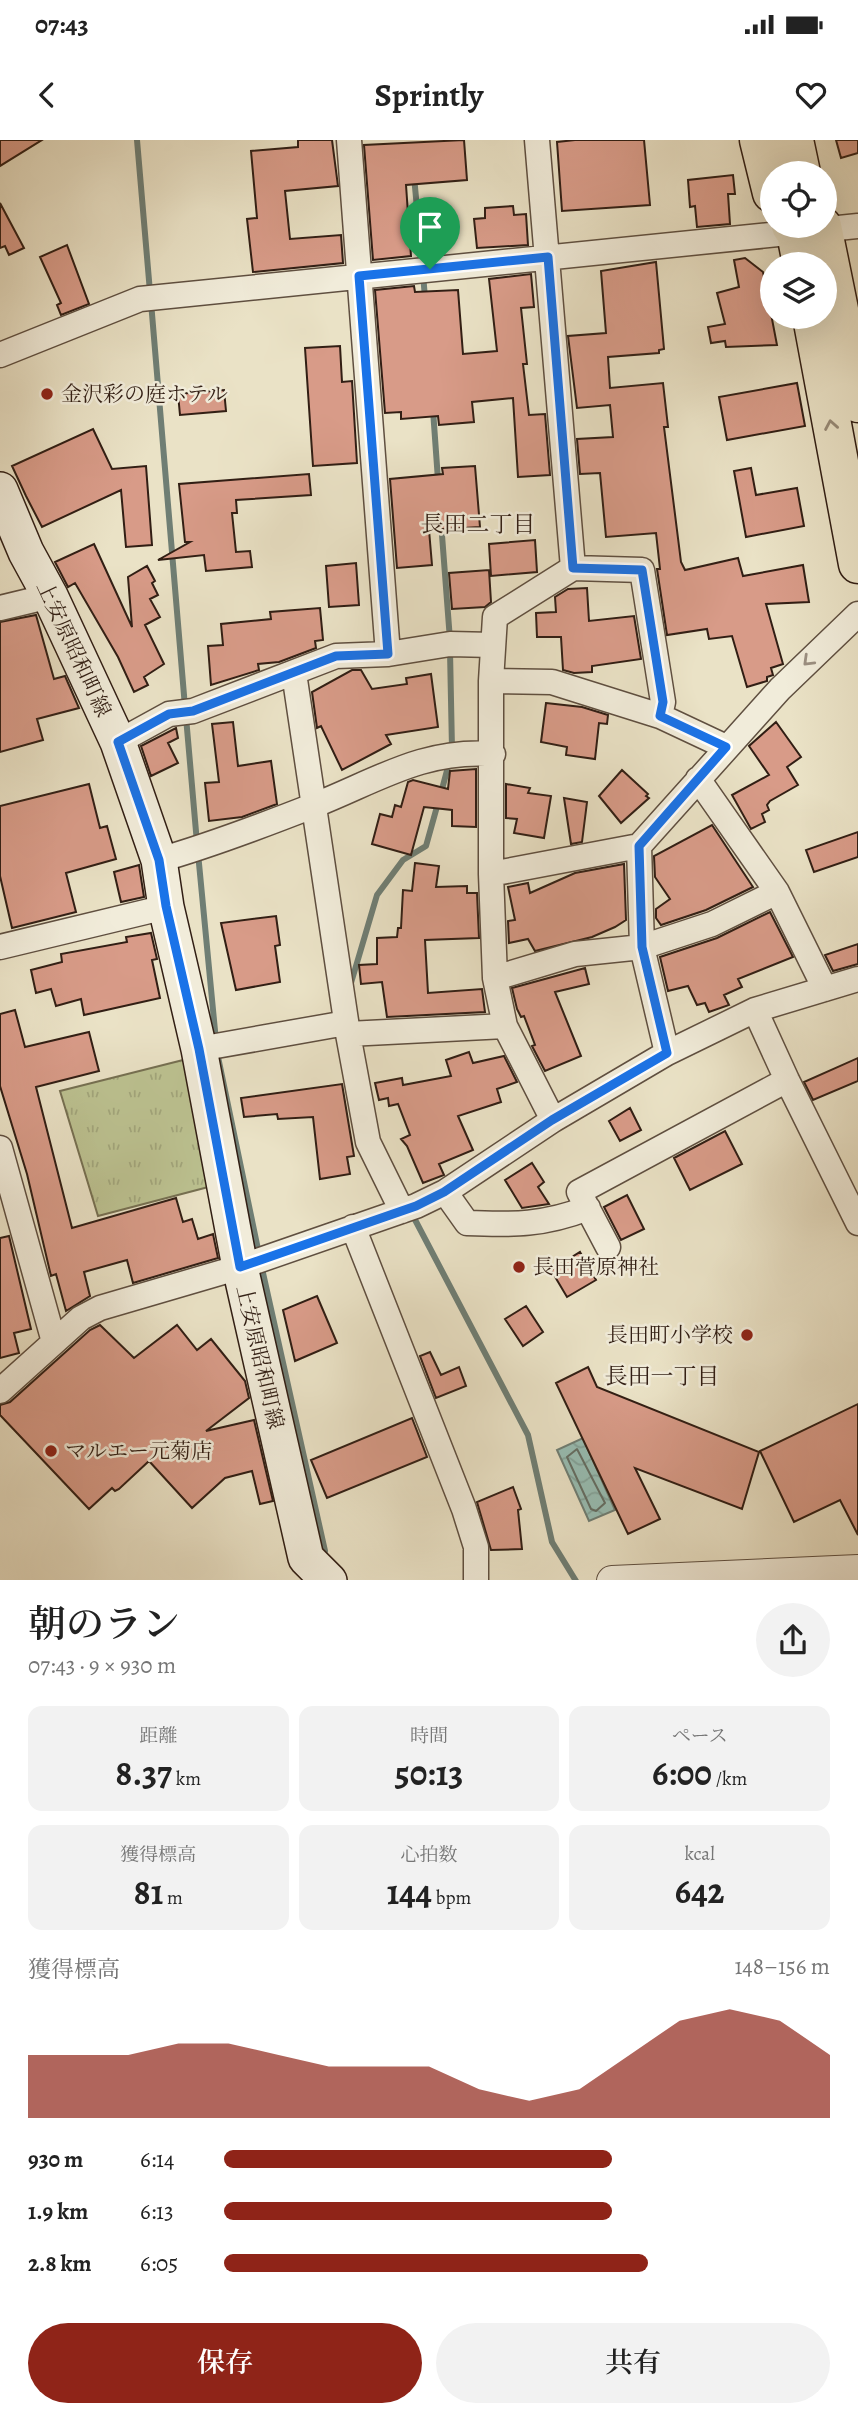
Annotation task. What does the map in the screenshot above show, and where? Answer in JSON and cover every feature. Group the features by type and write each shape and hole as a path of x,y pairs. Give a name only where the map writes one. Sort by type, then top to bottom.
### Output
{"main road":[{"path":"760,140 765,161"},
{"path":"794,140 798,161"},
{"path":"817,238 858,403"},
{"path":"814,329 858,564"},
{"name":"上安原昭和町線","path":"0,490 26,552 50,596 174,855 166,906 215,1046 240,1267 306,1558 329,1580"}],"street":[{"path":"349,140 388,654"},
{"path":"537,140 573,568"},
{"path":"0,355 140,299 548,257 769,238"},
{"path":"552,1120 505,1026 495,978 491,874 491,681 495,617 573,568 642,570 663,702 660,716"},
{"path":"0,608 50,596"},
{"path":"491,874 639,846 780,689 858,614"},
{"path":"118,742 181,713 336,656 388,654 451,644 493,645"},
{"path":"294,673 354,1030 368,1142 409,1209"},
{"path":"491,681 552,682 660,716 726,747"},
{"path":"174,855 316,805 379,777 452,753 493,754"},
{"path":"698,779 777,892 825,989"},
{"path":"639,846 642,947 667,1053"},
{"path":"495,978 575,954 642,947 712,925 777,892"},
{"path":"0,947 166,906"},
{"path":"0,1391 81,1318 100,1308 240,1267 409,1209 444,1192 552,1120 667,1053 755,1010 858,979"},
{"path":"755,1010 858,1223"},
{"path":"215,1046 354,1030 505,1026"},
{"path":"608,1247 579,1192 787,1080"},
{"path":"0,1148 54,1342"},
{"path":"444,1192 467,1223 523,1225 555,1221 588,1208"},
{"path":"353,1227 464,1509 476,1547 475,1580"},
{"path":"612,1580 818,1576 858,1570"}],"green space":[{"path":"191,1058 216,1185 98,1216 60,1091"}],"water":[{"path":"583,1438 615,1510 589,1521 557,1450"}],"building":[{"path":"0,140 42,140 0,166"},
{"path":"298,140 332,140 338,186 285,191 290,239 341,235 343,263 253,272 247,219 257,218 251,151 298,147"},
{"path":"464,140 467,180 406,185 411,256 373,260 364,145"},
{"path":"644,140 650,205 562,211 557,142"},
{"path":"836,140 858,140 858,153 841,158"},
{"path":"733,175 735,194 728,194 730,224 697,227 695,206 690,207 688,180"},
{"path":"0,203 24,248 9,255 5,246 0,248"},
{"path":"513,206 514,215 526,214 528,245 477,248 474,219 485,218 485,208"},
{"path":"67,245 89,304 61,315 57,305 61,303 40,257"},
{"path":"745,258 760,270 760,329 774,329 777,345 726,347 725,341 711,343 708,327 725,324 717,293 739,287 734,260"},
{"path":"656,262 664,349 659,350 659,353 608,357 610,388 663,383 668,427 664,427 681,562 685,570 738,558 743,576 803,565 809,602 766,604 783,664 771,668 773,675 767,677 767,681 747,687 732,636 709,639 707,629 667,635 657,569 660,569 656,533 606,537 600,473 580,474 577,439 613,437 610,405 577,408 568,336 606,333 601,271"},
{"path":"531,274 534,307 521,308 527,364 523,364 529,415 545,414 550,475 518,477 513,398 472,402 474,422 439,425 438,416 401,419 401,412 385,413 375,290 414,286 415,292 458,290 463,354 497,351 489,279"},
{"path":"340,346 342,382 352,381 357,463 313,466 305,348"},
{"path":"797,383 805,426 727,440 719,397"},
{"path":"224,390 226,411 180,415 178,394"},
{"path":"93,429 112,469 146,466 152,545 126,547 121,490 42,527 26,496 12,466"},
{"path":"475,466 480,527 429,530 432,565 397,568 390,479 443,474 442,468"},
{"path":"751,468 756,495 797,488 804,526 746,537 734,471"},
{"path":"309,474 311,495 236,500 237,513 232,513 236,552 250,551 252,567 206,571 204,555 158,560 190,542 185,542 179,484"},
{"path":"535,540 537,572 491,576 489,544"},
{"path":"94,544 132,627 128,577 147,566 155,581 152,583 158,595 150,599 160,617 145,625 164,664 144,677 148,685 134,692 118,657 75,583 68,587 55,562"},
{"path":"356,563 359,605 329,607 326,566"},
{"path":"489,570 491,602 485,607 452,609 449,573"},
{"path":"587,588 589,621 634,616 641,659 592,666 592,672 574,673 563,670 561,637 537,637 536,613 556,612 555,597 568,589"},
{"path":"320,608 323,640 315,641 316,648 279,662 258,664 259,670 211,685 208,646 223,645 221,624 271,619 270,612"},
{"path":"36,615 54,679 65,676 79,708 37,719 43,740 0,752 0,622"},
{"path":"352,670 361,670 372,689 407,684 406,678 431,674 438,727 386,735 391,744 342,770 321,726 317,728 312,692"},
{"path":"546,703 582,707 608,715 607,724 599,723 595,759 566,755 567,747 541,742"},
{"path":"233,722 238,766 271,761 277,804 242,817 209,821 205,783 219,782 212,724"},
{"path":"776,722 801,757 787,767 798,785 770,801 767,805 769,810 762,814 765,822 751,829 732,795 769,775 749,746"},
{"path":"176,728 178,738 168,743 178,763 151,776 141,746"},
{"path":"476,769 476,827 452,826 452,810 424,807 411,855 372,844 380,814 392,817 395,805 401,807 408,782 413,780 448,789 450,771"},
{"path":"622,770 649,798 621,823 599,796"},
{"path":"89,784 100,828 107,826 116,859 66,873 76,912 12,928 0,876 0,806"},
{"path":"506,784 530,788 528,793 551,796 544,838 514,833 517,819 506,818"},
{"path":"564,798 587,802 582,842 571,844"},
{"path":"712,825 753,887 706,910 661,925 656,918 656,909 670,899 655,877 654,856"},
{"path":"858,832 858,857 814,872 806,850"},
{"path":"415,863 439,866 436,887 467,886 467,893 477,893 479,938 425,940 428,993 482,989 485,1012 387,1017 382,982 361,984 359,965 377,964 377,938 397,937 398,928 401,928 403,890 412,891"},
{"path":"624,864 626,920 592,937 535,951 528,939 509,943 508,921 515,920 508,887 528,883 530,893 575,873"},
{"path":"139,865 144,897 121,902 114,872"},
{"path":"770,912 793,957 738,979 742,987 724,995 729,1005 709,1012 705,1003 697,1005 688,986 668,991 660,957 717,938"},
{"path":"276,916 280,945 275,946 280,982 236,990 221,923"},
{"path":"151,933 157,959 152,960 160,998 84,1015 81,999 56,1006 51,989 36,993 31,970 62,962 61,954 127,942 126,937"},
{"path":"858,944 858,964 833,971 825,955"},
{"path":"585,968 589,984 555,992 581,1056 545,1071 532,1046 535,1045 524,1016 521,1017 517,1009 512,988"},
{"path":"15,1010 25,1047 89,1032 99,1071 36,1087 72,1228 176,1198 183,1222 192,1219 198,1239 213,1234 218,1258 133,1283 127,1260 84,1272 90,1296 66,1311 56,1274 51,1276 27,1174 0,1086 0,1014"},
{"path":"469,1052 473,1063 504,1056 517,1082 497,1089 501,1102 458,1116 473,1150 439,1164 444,1175 423,1183 407,1146 401,1139 410,1135 398,1104 389,1106 388,1098 379,1100 375,1083 402,1078 403,1085 451,1076 446,1060"},
{"path":"858,1058 858,1081 813,1100 804,1082"},
{"path":"342,1084 354,1156 347,1157 350,1174 320,1179 313,1117 278,1119 277,1114 244,1117 241,1098"},
{"path":"630,1108 641,1130 620,1141 609,1121"},
{"path":"725,1131 742,1164 690,1190 674,1158"},
{"path":"532,1163 544,1182 538,1187 549,1204 522,1208 505,1180"},
{"path":"627,1195 644,1229 621,1240 604,1207"},
{"path":"9,1236 31,1329 14,1333 19,1353 0,1358 0,1238"},
{"path":"580,1252 596,1280 567,1297 551,1270"},
{"path":"317,1296 337,1343 295,1361 283,1310"},
{"path":"526,1306 543,1332 523,1346 505,1319"},
{"path":"100,1325 134,1358 177,1325 197,1350 211,1339 245,1381 249,1398 206,1431 254,1420 273,1501 260,1504 252,1471 225,1478 192,1508 149,1461 119,1489 115,1491 112,1488 89,1509 0,1415 0,1405 10,1402 90,1330"},
{"path":"430,1352 441,1375 459,1367 466,1386 436,1398 420,1356"},
{"path":"588,1367 597,1387 759,1452 742,1509 635,1468 660,1519 628,1534 556,1383"},
{"path":"858,1404 858,1535 840,1500 794,1522 760,1451"},
{"path":"412,1418 427,1457 327,1498 311,1460"},
{"path":"513,1487 521,1509 518,1510 522,1549 491,1550 477,1502"}],"waterway":[{"path":"137,140 150,292"},
{"path":"414,176 422,263"},
{"path":"423,274 425,298"},
{"path":"151,302 185,707"},
{"path":"433,410 438,480"},
{"path":"441,522 450,640"},
{"path":"450,651 452,749"},
{"path":"186,717 197,843"},
{"path":"441,793 449,763"},
{"path":"351,983 377,895 403,860 426,846 438,803"},
{"path":"198,853 216,1041"},
{"path":"217,1052 259,1254"},
{"path":"412,1214 528,1435 552,1542 575,1580"},
{"path":"261,1264 325,1551"}],"place":[{"name":"金沢彩の庭ホテル","path":"47,394"},
{"name":"長田菅原神社","path":"519,1267"},
{"name":"長田町小学校","path":"747,1335"},
{"name":"マルエー元菊店","path":"51,1451"}],"district":[{"name":"長田二丁目","path":"478,524"},
{"name":"長田一丁目","path":"662,1376"}],"route":[{"path":"548,257 573,568 642,570 663,702 660,716 726,747 639,846 642,947 667,1053 552,1120 444,1192 416,1206 240,1267 199,1049 166,906 159,860 118,742 169,714 193,711 267,680 294,673 336,656 388,654 359,276 430,269 548,257"}]}
